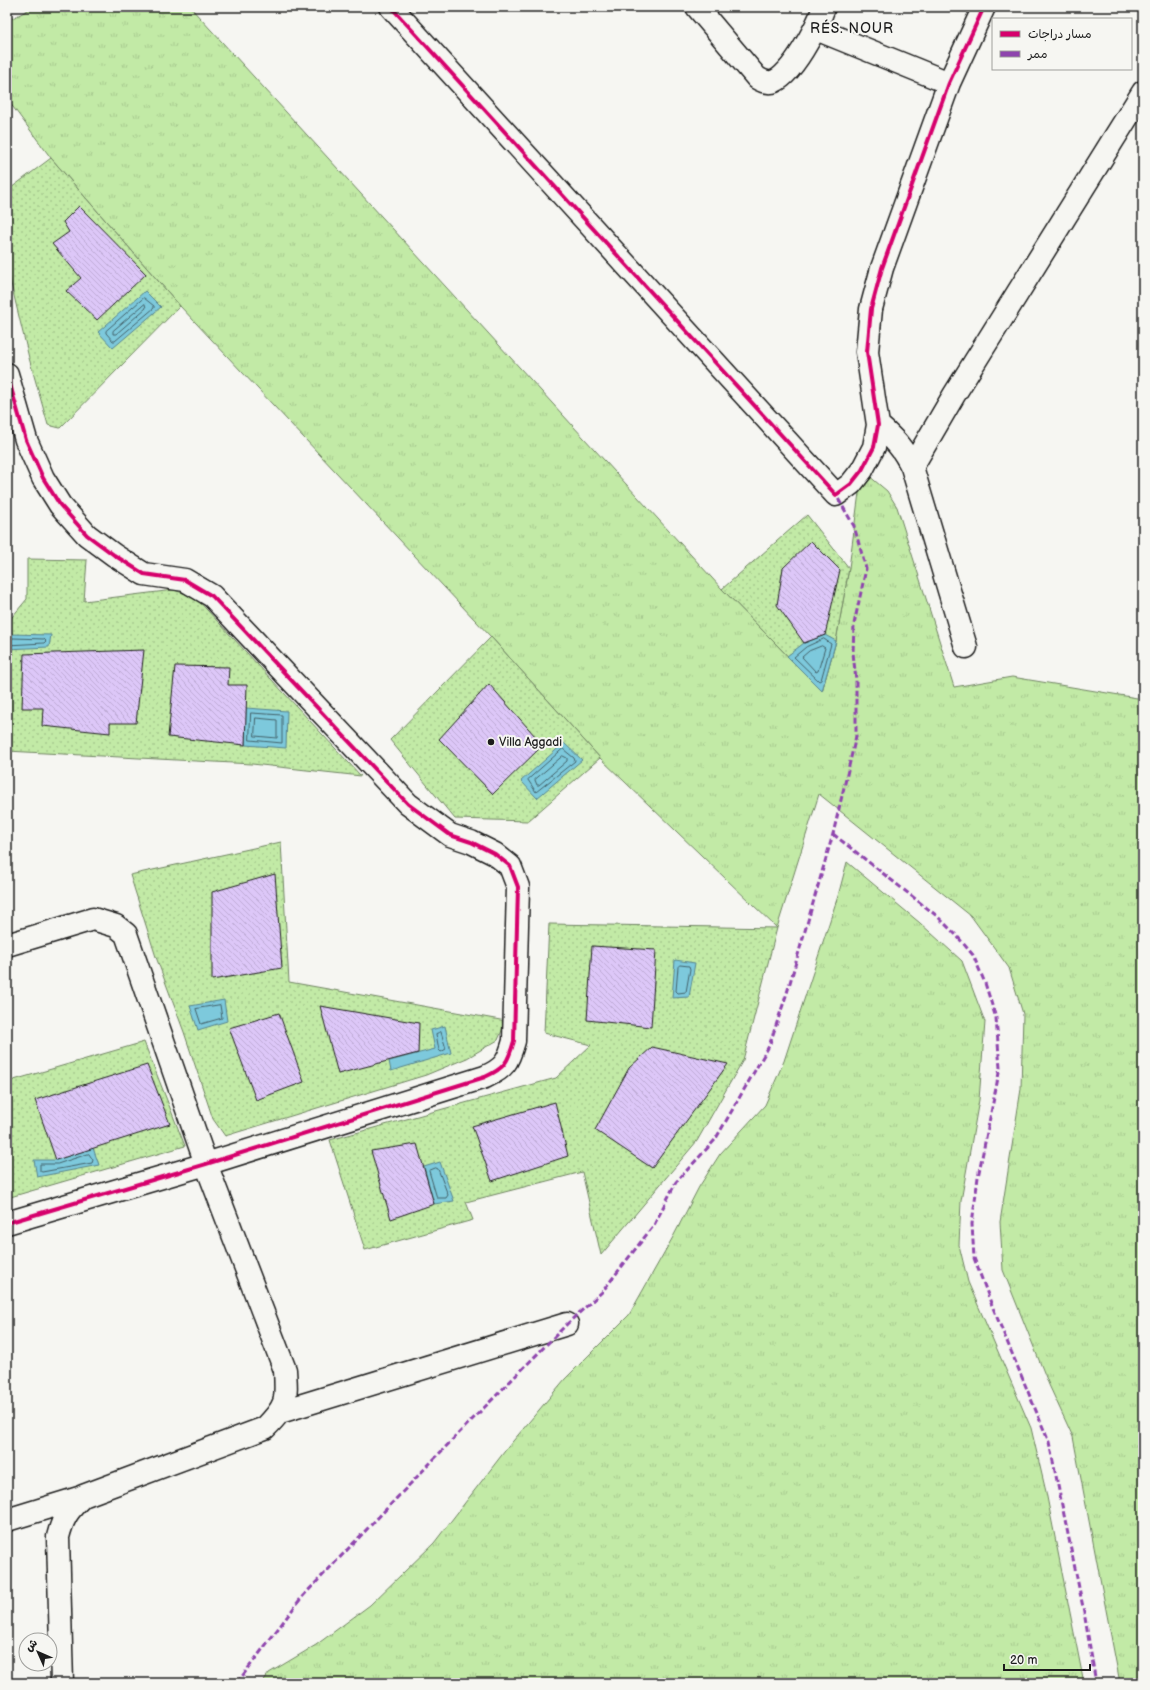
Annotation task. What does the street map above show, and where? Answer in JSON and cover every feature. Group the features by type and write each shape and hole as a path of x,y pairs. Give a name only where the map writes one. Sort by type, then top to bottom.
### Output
{"street":[{"path":"391,7 836,495 851,484 862,470 874,447 878,425 867,352 871,309 882,268 949,83 984,7"},
{"path":"697,7 757,78 763,82 771,82 785,75 816,29 824,7"},
{"path":"816,29 949,83"},
{"path":"912,467 954,395 1143,92"},
{"path":"7,374 26,440 44,478 60,505 87,535 114,555 144,574 185,580 212,596 408,804 450,835 471,842 495,854 510,866 518,887 514,1041 508,1060 499,1070 485,1077 206,1164 7,1223"},
{"path":"878,425 904,450 912,467 966,647"},
{"path":"7,945 94,919 116,926 126,934 206,1164 286,1370 287,1396 280,1412 265,1428 83,1496 7,1520"},
{"path":"280,1412 567,1324"},
{"path":"62,1683 58,1537 62,1522 69,1509 83,1496"}],"green space":[{"path":"34,7 190,7 722,589 822,691 836,641 849,568 862,470 887,491 897,507 954,687 1012,677 1143,699 1143,1683 1120,1683 1073,1437 1049,1385 1003,1270 1000,1222 1021,1089 1023,1014 1009,968 971,916 819,794 777,928 600,758 491,637 180,306 51,158 7,99 7,21"},
{"path":"51,158 180,306 60,428 48,425 29,358 7,267 7,191"},
{"path":"807,515 849,568 836,641 822,691 722,589"},
{"path":"27,559 87,560 84,601 174,590 195,597 361,776 252,764 7,751 7,623 27,599"},
{"path":"491,637 600,758 528,821 455,819 390,740"},
{"path":"281,842 289,982 506,1021 498,1040 467,1058 426,1075 225,1136 213,1119 184,1032 156,957 130,875"},
{"path":"847,862 920,923 962,961 985,1022 979,1100 961,1201 959,1245 968,1282 1031,1428 1046,1492 1084,1683 262,1683 269,1673 316,1645 370,1605 434,1543 508,1447 565,1379 629,1315 699,1187 720,1154 765,1105 784,1061 838,896"},
{"path":"549,924 777,928 743,1060 697,1141 601,1255 582,1172 466,1202 473,1220 365,1250 330,1140 556,1078 591,1045 544,1033"},
{"path":"144,1042 185,1146 7,1198 7,1082"}],"water":[{"path":"145,291 161,307 113,348 98,332"},
{"path":"10,634 51,635 49,647 7,649 7,638"},
{"path":"825,635 836,641 822,691 787,656 804,643"},
{"path":"246,708 287,711 286,748 245,745"},
{"path":"564,743 582,760 537,798 521,781"},
{"path":"675,960 695,963 689,997 672,998"},
{"path":"224,1000 227,1021 198,1030 190,1006"},
{"path":"445,1026 451,1053 391,1071 389,1061 435,1049 431,1030"},
{"path":"93,1148 99,1165 37,1177 34,1160 56,1160"},
{"path":"440,1162 454,1201 434,1204 424,1167"}],"building":[{"path":"79,206 146,274 97,320 66,291 81,278 52,244 69,232 63,222"},
{"path":"811,541 840,570 825,635 804,643 777,605 783,568"},
{"path":"144,650 136,723 110,723 110,733 42,726 43,708 22,708 24,654"},
{"path":"175,666 229,667 228,685 247,685 245,745 168,737"},
{"name":"Villa Aggadi","path":"489,684 543,745 493,794 439,739"},
{"path":"275,874 282,968 212,980 212,892"},
{"path":"592,946 656,950 651,1027 587,1020"},
{"path":"320,1006 419,1023 418,1053 338,1074"},
{"path":"279,1013 304,1082 256,1100 229,1028"},
{"path":"652,1047 728,1064 652,1168 595,1130 629,1068"},
{"path":"147,1065 170,1124 56,1160 35,1100"},
{"path":"555,1102 568,1156 492,1181 472,1126"},
{"path":"417,1144 434,1204 391,1219 371,1151"}],"marked path":[{"path":"237,1683 302,1597 459,1433 567,1324 602,1292 654,1225 676,1182 715,1140 769,1046 787,993 833,834 856,736 856,680 853,653 854,624 866,569 854,526 836,495"},
{"path":"833,834 937,916 957,936 973,955 985,983 996,1018 1000,1068 978,1177 972,1224 974,1258 991,1303 1049,1442 1084,1612 1096,1683"}],"cycle path":[{"path":"391,7 836,495 851,484 862,470 874,447 878,425 867,352 871,309 882,268 949,83 984,7"},
{"path":"7,374 26,440 43,478 60,505 87,535 114,555 144,574 185,580 212,596 408,804 450,835 471,842 495,854 510,866 518,887 514,1041 505,1064 497,1071 485,1077 206,1164 7,1223"}],"place":[{"name":"Villa Aggadi","path":"491,742"}],"district":[{"name":"RÉS. NOUR","path":"852,28"}]}
